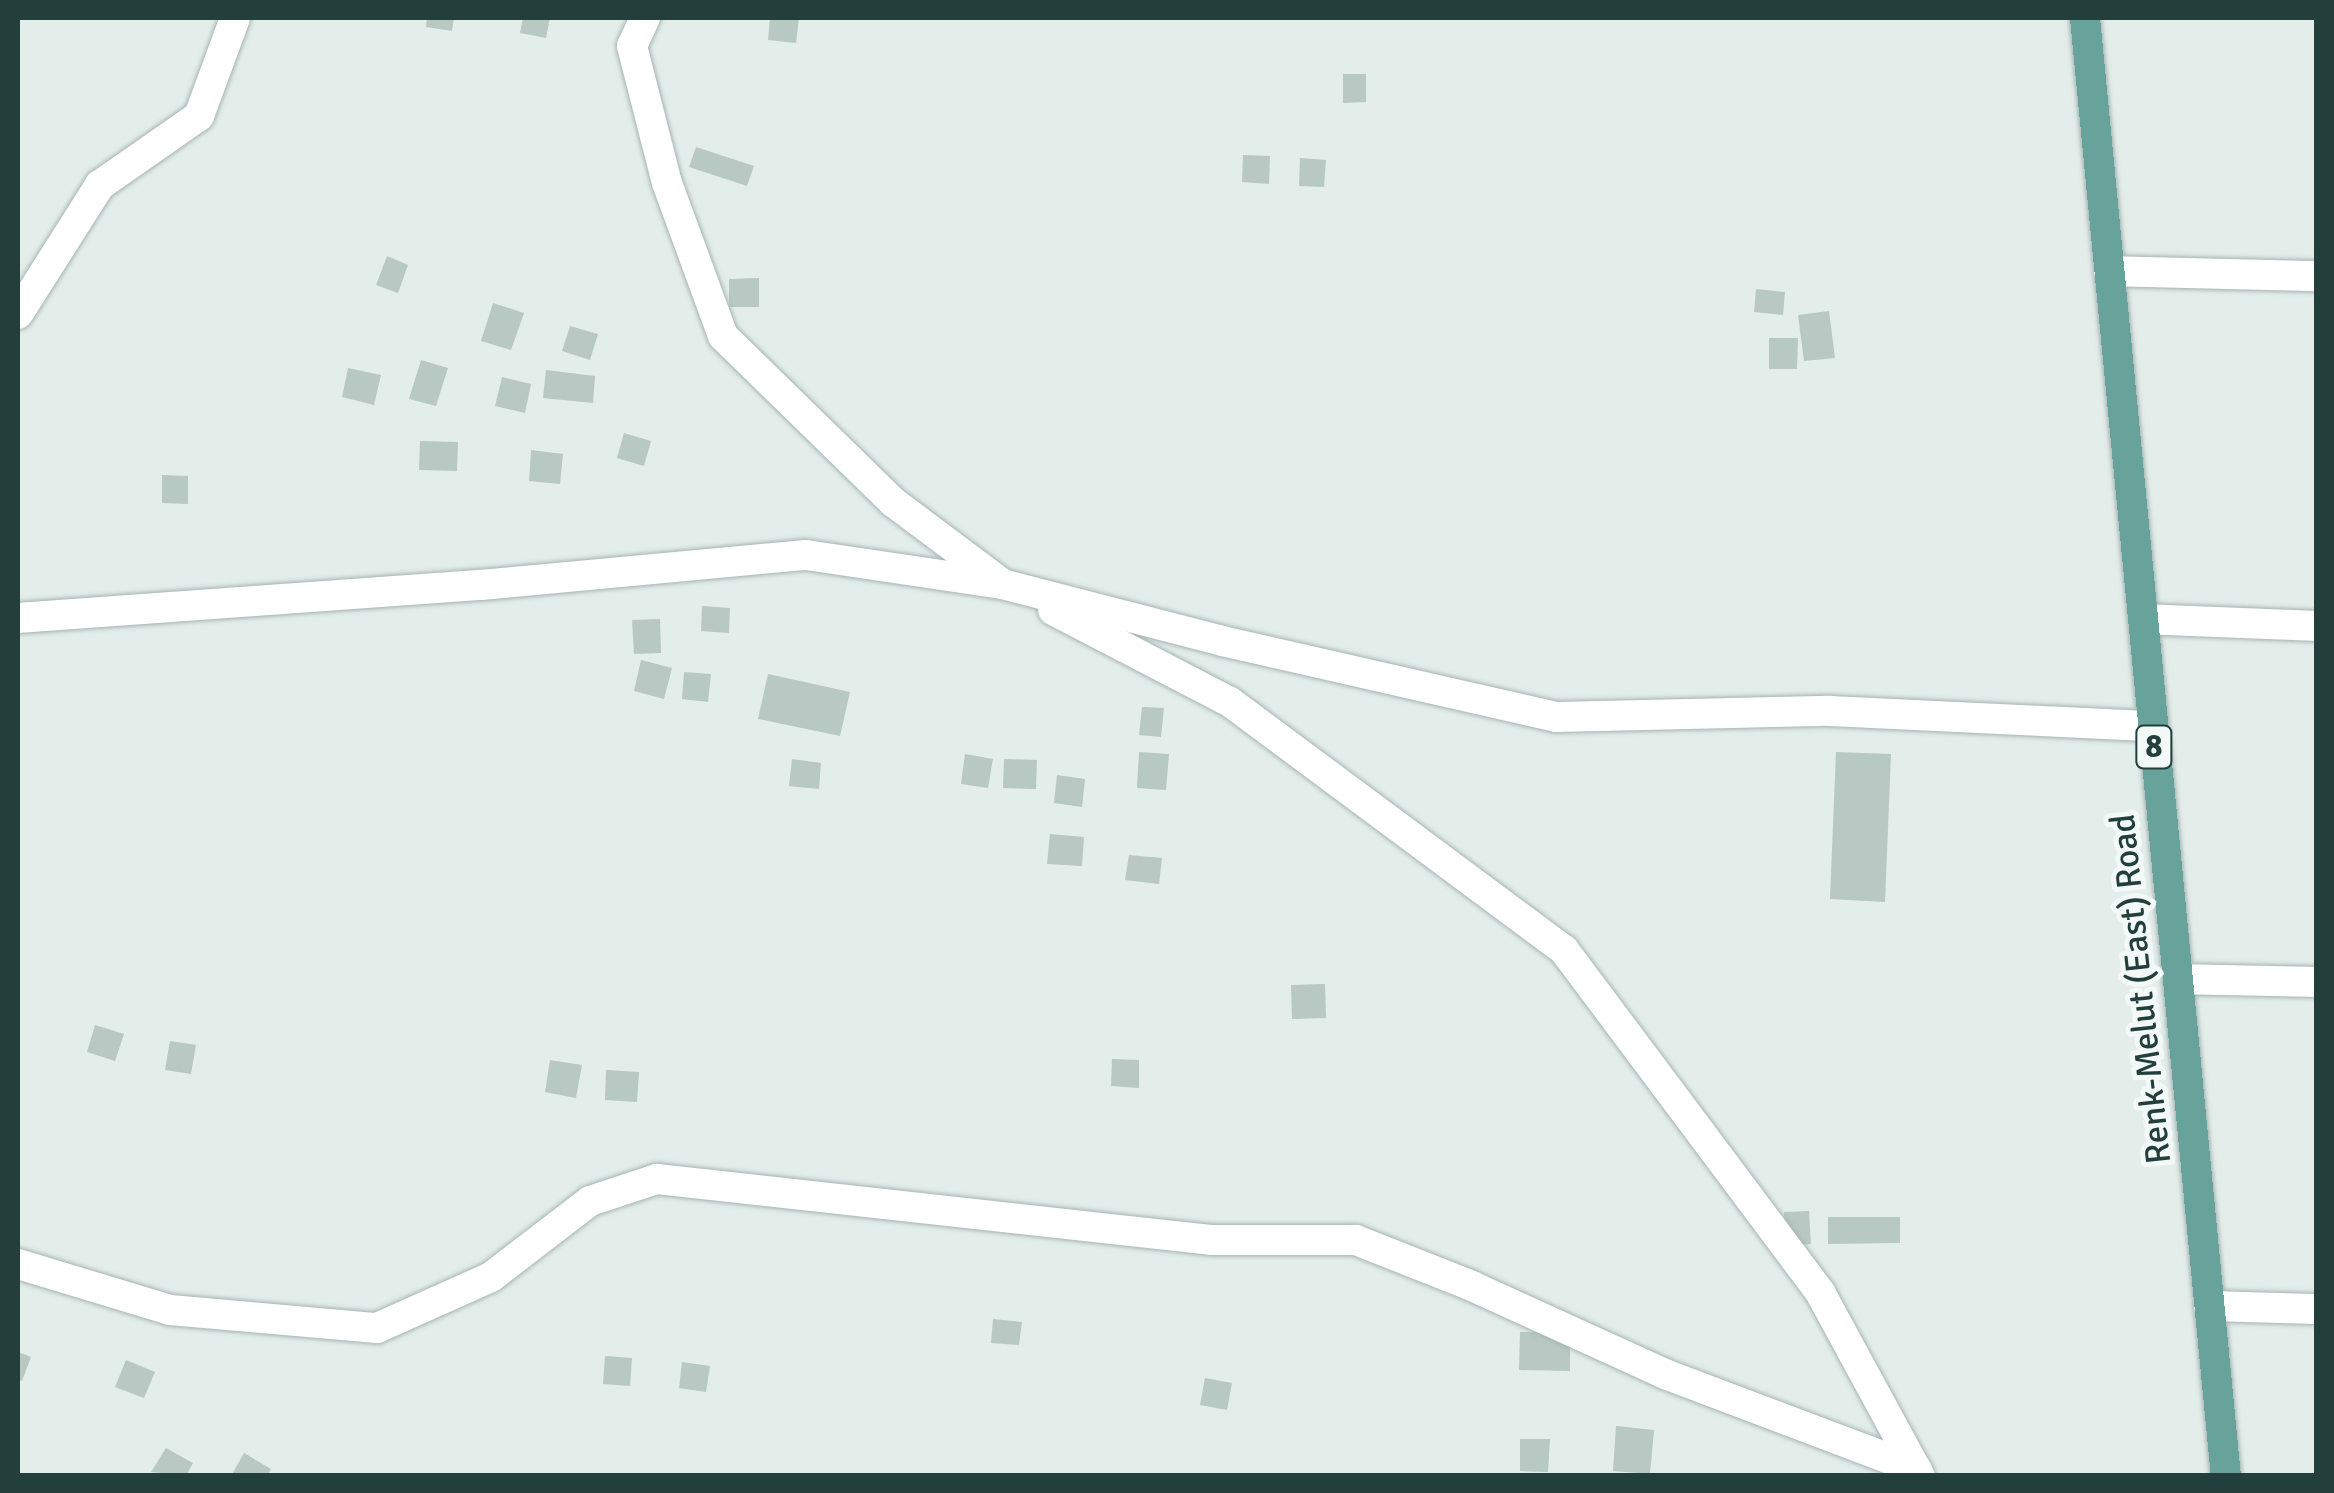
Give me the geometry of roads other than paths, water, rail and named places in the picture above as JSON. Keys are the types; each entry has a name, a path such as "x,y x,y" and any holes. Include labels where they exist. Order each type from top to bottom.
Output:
{"main road":[{"name":"Renk-Melut (East) Road","path":"2085,18 2226,1476"}],"street":[{"path":"18,314 100,185 199,116 235,18"},
{"path":"646,18 632,46 666,184 723,336 893,502 1002,584 1230,702 1564,950 1821,1294 1919,1472"},
{"path":"2110,271 2316,276"},
{"path":"18,618 481,585 806,555 1002,584 1222,641 1556,717 1830,711 2152,726"},
{"path":"2142,619 2316,626"},
{"path":"2178,980 2316,982"},
{"path":"18,1264 170,1310 377,1328 492,1277 590,1201 656,1178 1211,1240 1356,1240 1472,1286 1665,1374 1919,1472"},
{"path":"2209,1306 2316,1309"}]}
